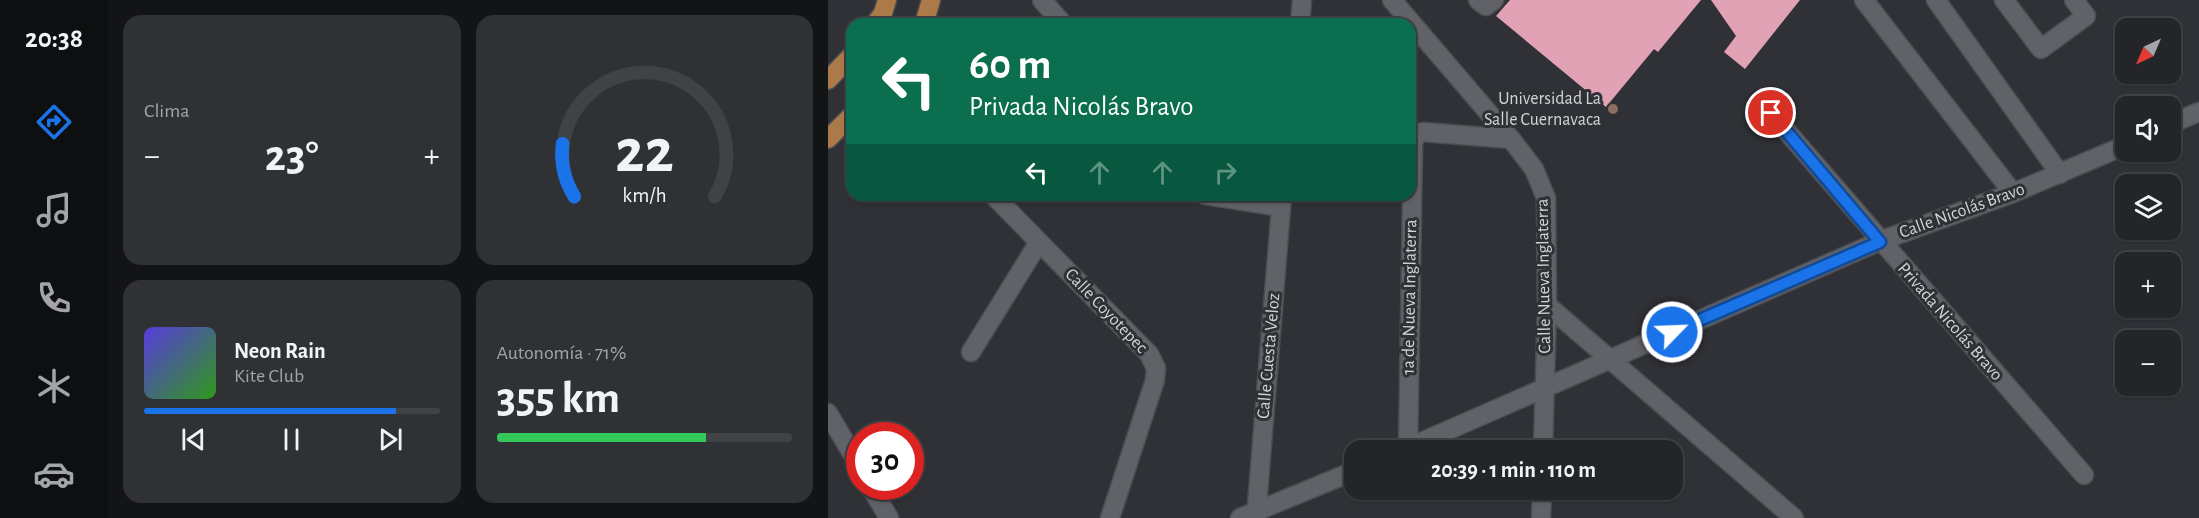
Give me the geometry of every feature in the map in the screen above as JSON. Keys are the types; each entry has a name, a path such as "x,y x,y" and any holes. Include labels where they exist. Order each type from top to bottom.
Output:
{"main road":[{"path":"879,18 886,0"},
{"path":"926,18 932,0"},
{"path":"828,80 846,61"},
{"path":"828,139 846,122"}],"street":[{"path":"1042,0 1057,18"},
{"path":"1300,18 1302,0"},
{"name":"Calle Nueva Inglaterra","path":"1392,0 1407,18"},
{"path":"1478,0 1486,6 1494,0"},
{"path":"1864,0 2013,193"},
{"path":"1936,0 2060,174"},
{"path":"2004,0 2041,49 2086,16 2074,0"},
{"name":"Calle Nueva Inglaterra","path":"1416,28 1534,169 1546,198 1547,304 1543,440"},
{"name":"Privada Nicolás Bravo","path":"1771,113 2084,476"},
{"path":"2181,122 2196,119"},
{"name":"1a de Nueva Inglaterra","path":"1416,134 1423,132 1511,139"},
{"name":"Calle Nicolás Bravo","path":"1426,440 1880,242 2013,193 2115,149"},
{"name":"Calle Coyotepec","path":"999,201 1149,354 1156,368 1155,380 1110,518"},
{"name":"Calle Cuesta Veloz","path":"1251,516 1281,201"},
{"name":"1a de Nueva Inglaterra","path":"1405,440 1412,201"},
{"path":"971,352 1039,242"},
{"path":"1547,304 1794,518"},
{"path":"828,413 846,443"},
{"path":"1251,516 1344,475"},
{"path":"878,500 889,518"},
{"path":"1541,518 1542,500"}],"building":[{"path":"1510,0 1701,0 1658,52 1654,49 1606,107 1496,16"},
{"path":"1711,0 1800,0 1745,69 1724,52 1736,36"}],"place":[{"name":"Universidad La Salle Cuernavaca","path":"1613,109"}],"route":[{"path":"1672,332 1880,242 1771,113"}]}
